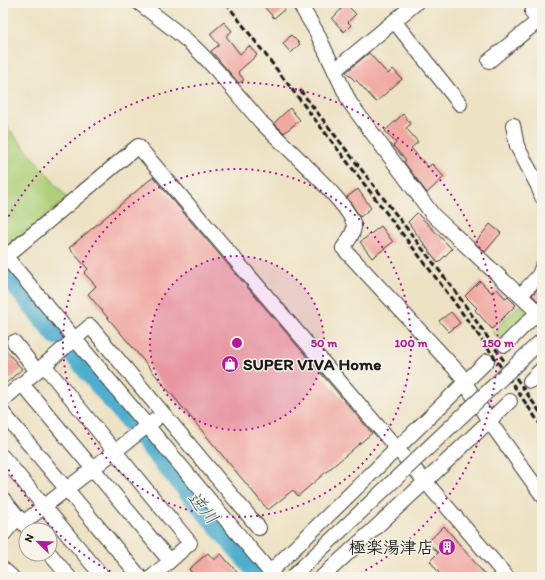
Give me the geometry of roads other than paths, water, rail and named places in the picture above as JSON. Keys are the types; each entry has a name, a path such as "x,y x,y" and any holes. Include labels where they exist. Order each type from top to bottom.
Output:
{"street":[{"path":"139,3 191,44 262,122 313,172 338,202 350,217 354,226 351,236 343,248 459,373 489,421 542,495"},
{"path":"299,3 316,30 350,103 433,215 520,296 541,312 505,345"},
{"path":"335,70 416,3"},
{"path":"489,61 538,21 532,13 542,3"},
{"path":"394,22 460,104"},
{"path":"513,125 517,146 538,186 542,197"},
{"path":"487,361 397,449 272,575 222,514 67,345 4,258 138,146 397,449 426,481 507,577"},
{"path":"520,296 539,275 542,267"},
{"path":"3,400 90,326 259,528"},
{"path":"292,577 542,340"},
{"path":"14,342 41,368 115,451 190,543 152,577"},
{"path":"530,381 542,369"},
{"path":"22,384 170,561"},
{"path":"322,577 510,401"},
{"path":"3,413 140,577"},
{"path":"26,522 163,413"},
{"path":"3,457 103,577"},
{"path":"3,499 22,522"},
{"path":"222,514 237,502"},
{"path":"3,535 18,527"},
{"path":"57,562 69,577"},
{"path":"3,569 12,577"}],"waterway":[{"name":"逆川","path":"3,269 57,335"},
{"name":"逆川","path":"73,353 132,423"},
{"name":"逆川","path":"145,440 261,576"}],"railway":[{"path":"226,3 449,295 490,351 542,427"},
{"path":"300,90 455,291 542,415"}],"place":[{"name":"SUPER VIVA Home","path":"230,364"},
{"name":"極楽湯津店","path":"447,547"}]}
